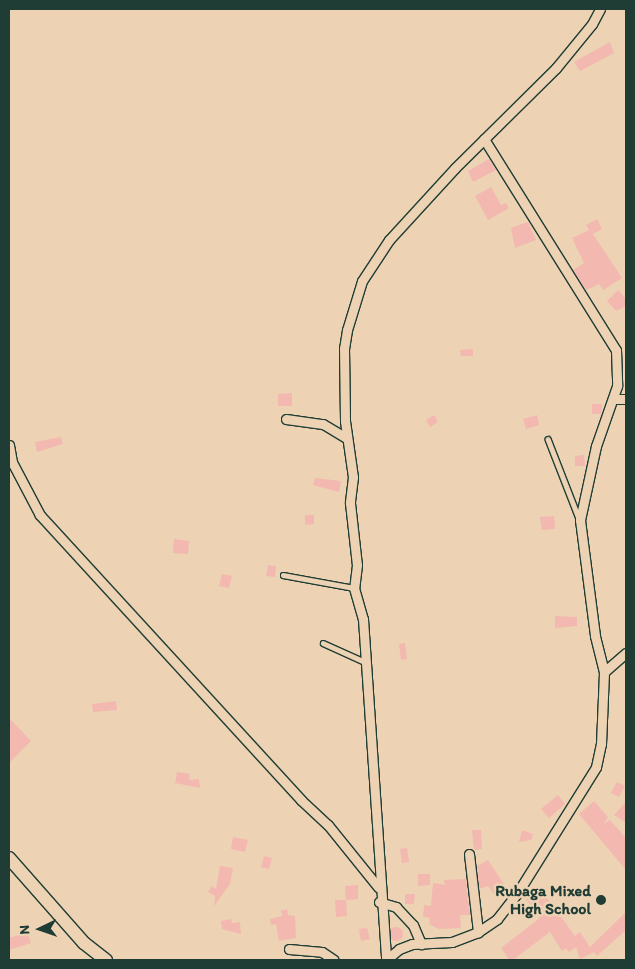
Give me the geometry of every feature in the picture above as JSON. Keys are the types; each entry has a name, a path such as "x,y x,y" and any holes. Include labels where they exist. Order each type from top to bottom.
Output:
{"main road":[{"path":"9,858 84,943 106,960"}],"street":[{"path":"484,139 616,350 619,366 614,399 596,446 580,520 596,636 604,672 601,744 596,768 518,892 497,919 478,932 452,942 421,944 399,949 386,960 378,887 363,619 354,588 357,565 350,502 353,478 346,438 344,340 362,281 389,240 484,139 556,68 592,24 600,9"},
{"path":"614,399 626,399"},
{"path":"286,419 323,424 346,438"},
{"path":"9,446 12,462 40,515 301,800 328,825 378,887"},
{"path":"604,672 626,653"},
{"path":"469,854 478,932"},
{"path":"380,902 396,908 412,925 421,944"},
{"path":"289,949 322,952 334,960"}],"lane":[{"path":"548,439 580,520"},
{"path":"282,575 354,588"},
{"path":"323,643 365,662"}],"building":[{"path":"610,42 614,53 580,71 574,62"},
{"path":"489,159 496,170 473,182 468,171"},
{"path":"491,187 501,205 506,203 509,208 488,220 475,196"},
{"path":"597,219 602,229 593,234 622,278 603,290 599,284 586,290 573,270 584,263 572,238 589,230 586,225"},
{"path":"528,222 536,240 515,248 511,228"},
{"path":"618,290 626,299 626,306 616,311 607,301"},
{"path":"473,349 473,356 461,356 460,350"},
{"path":"292,393 292,406 278,406 278,394"},
{"path":"592,404 602,404 601,414 592,414"},
{"path":"434,415 438,422 430,427 426,420"},
{"path":"537,415 539,425 526,429 523,419"},
{"path":"61,437 63,444 37,452 35,442"},
{"path":"584,455 585,466 575,466 575,456"},
{"path":"315,478 341,481 339,492 313,485"},
{"path":"305,515 314,515 314,524 305,525"},
{"path":"554,516 555,529 542,530 540,517"},
{"path":"174,539 189,541 188,554 173,553"},
{"path":"268,565 276,566 275,577 266,576"},
{"path":"222,574 232,576 229,588 219,586"},
{"path":"555,616 577,617 577,626 555,628"},
{"path":"405,643 407,659 401,660 399,644"},
{"path":"116,701 117,710 93,712 92,704"},
{"path":"9,718 31,741 9,763"},
{"path":"177,772 190,774 189,780 199,779 200,788 175,783"},
{"path":"617,782 625,786 619,797 611,793"},
{"path":"558,795 565,804 549,818 541,809"},
{"path":"594,801 608,817 604,824 610,820 626,838 626,870 579,814"},
{"path":"626,802 626,823 614,815"},
{"path":"472,830 481,830 482,849 474,850"},
{"path":"522,830 533,834 531,840 519,842"},
{"path":"233,837 248,840 245,852 231,849"},
{"path":"407,848 409,862 402,863 400,849"},
{"path":"264,856 272,858 269,869 261,867"},
{"path":"488,860 509,892 497,899 488,886 479,889 477,866"},
{"path":"220,866 233,868 230,884 214,906 215,896 208,892 212,886 216,889"},
{"path":"418,874 430,874 430,885 418,886"},
{"path":"466,879 470,915 460,915 461,928 439,929 429,924 430,918 423,917 424,905 431,906 433,883 445,885 444,880"},
{"path":"358,885 358,899 346,900 345,886"},
{"path":"540,888 575,936 580,932 590,947 626,912 626,930 597,956 594,952 580,959 576,947 569,952 566,948 562,951 550,932 514,959 509,959 501,948 540,918 526,899"},
{"path":"405,894 415,894 414,904 405,904"},
{"path":"335,900 346,900 347,916 336,917"},
{"path":"287,909 288,915 295,916 296,938 279,941 276,924 271,925 270,919 282,916 281,911"},
{"path":"231,919 232,923 240,922 241,934 222,929 221,921"},
{"path":"396,927 401,929 403,934 401,939 396,941 391,939 389,934 391,929"},
{"path":"367,928 370,939 361,941 359,929"},
{"path":"27,932 31,943 9,950 9,938"}],"place":[{"name":"Rubaga Mixed High School","path":"601,900"}]}
